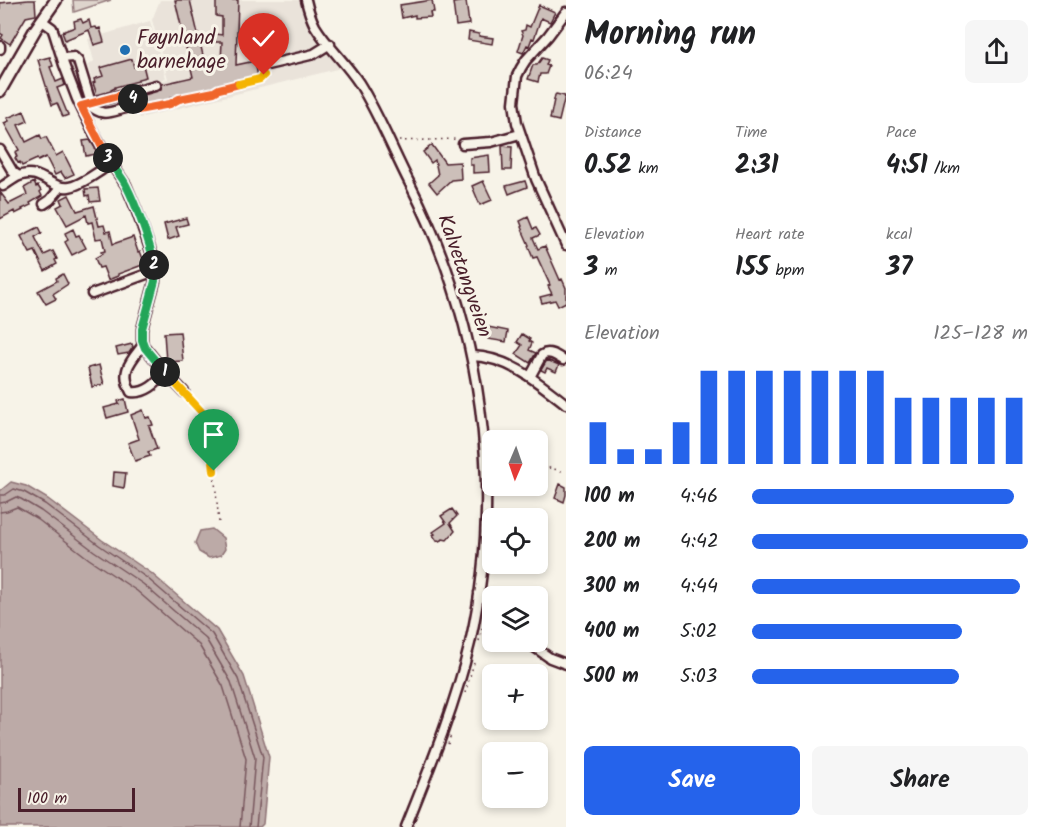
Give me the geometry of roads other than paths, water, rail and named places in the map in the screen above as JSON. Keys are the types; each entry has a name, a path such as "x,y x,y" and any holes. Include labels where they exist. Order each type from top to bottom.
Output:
{"main road":[{"path":"0,91 41,20 56,0"}],"street":[{"name":"Kalvetangveien","path":"306,0 314,23 358,82 441,253 472,356 479,398 486,489 485,535 479,593 470,644 454,699 406,827"},
{"path":"566,12 526,60 517,76 514,103 516,123 536,179 566,245"},
{"path":"41,20 52,28 62,58 86,104 111,163 126,185 153,257 155,281 142,329 143,345 184,392"},
{"path":"267,65 314,54 330,44"},
{"path":"62,58 74,57 78,61 86,104 103,114 126,108"},
{"path":"86,104 156,86"},
{"path":"464,144 491,142 520,134"},
{"path":"0,150 13,172 18,176"},
{"path":"3,186 18,176 26,174 39,175 61,187 69,188 111,163"},
{"path":"44,204 61,187"},
{"path":"92,294 154,271"},
{"path":"143,345 128,366 126,381 131,392 139,393 146,390 161,378 164,371"},
{"path":"530,377 545,353 551,353 563,360"},
{"path":"472,356 502,361 530,377 566,404"},
{"path":"479,593 482,596"},
{"path":"541,652 566,664"}],"water":[{"path":"11,482 26,486 48,499 151,573 217,630 244,676 269,757 263,824 260,827 0,827 0,491"},
{"path":"212,529 223,538 225,549 221,555 209,558 199,552 195,543 200,531"}],"place":[{"name":"Føynland barnehage","path":"125,50"}]}
